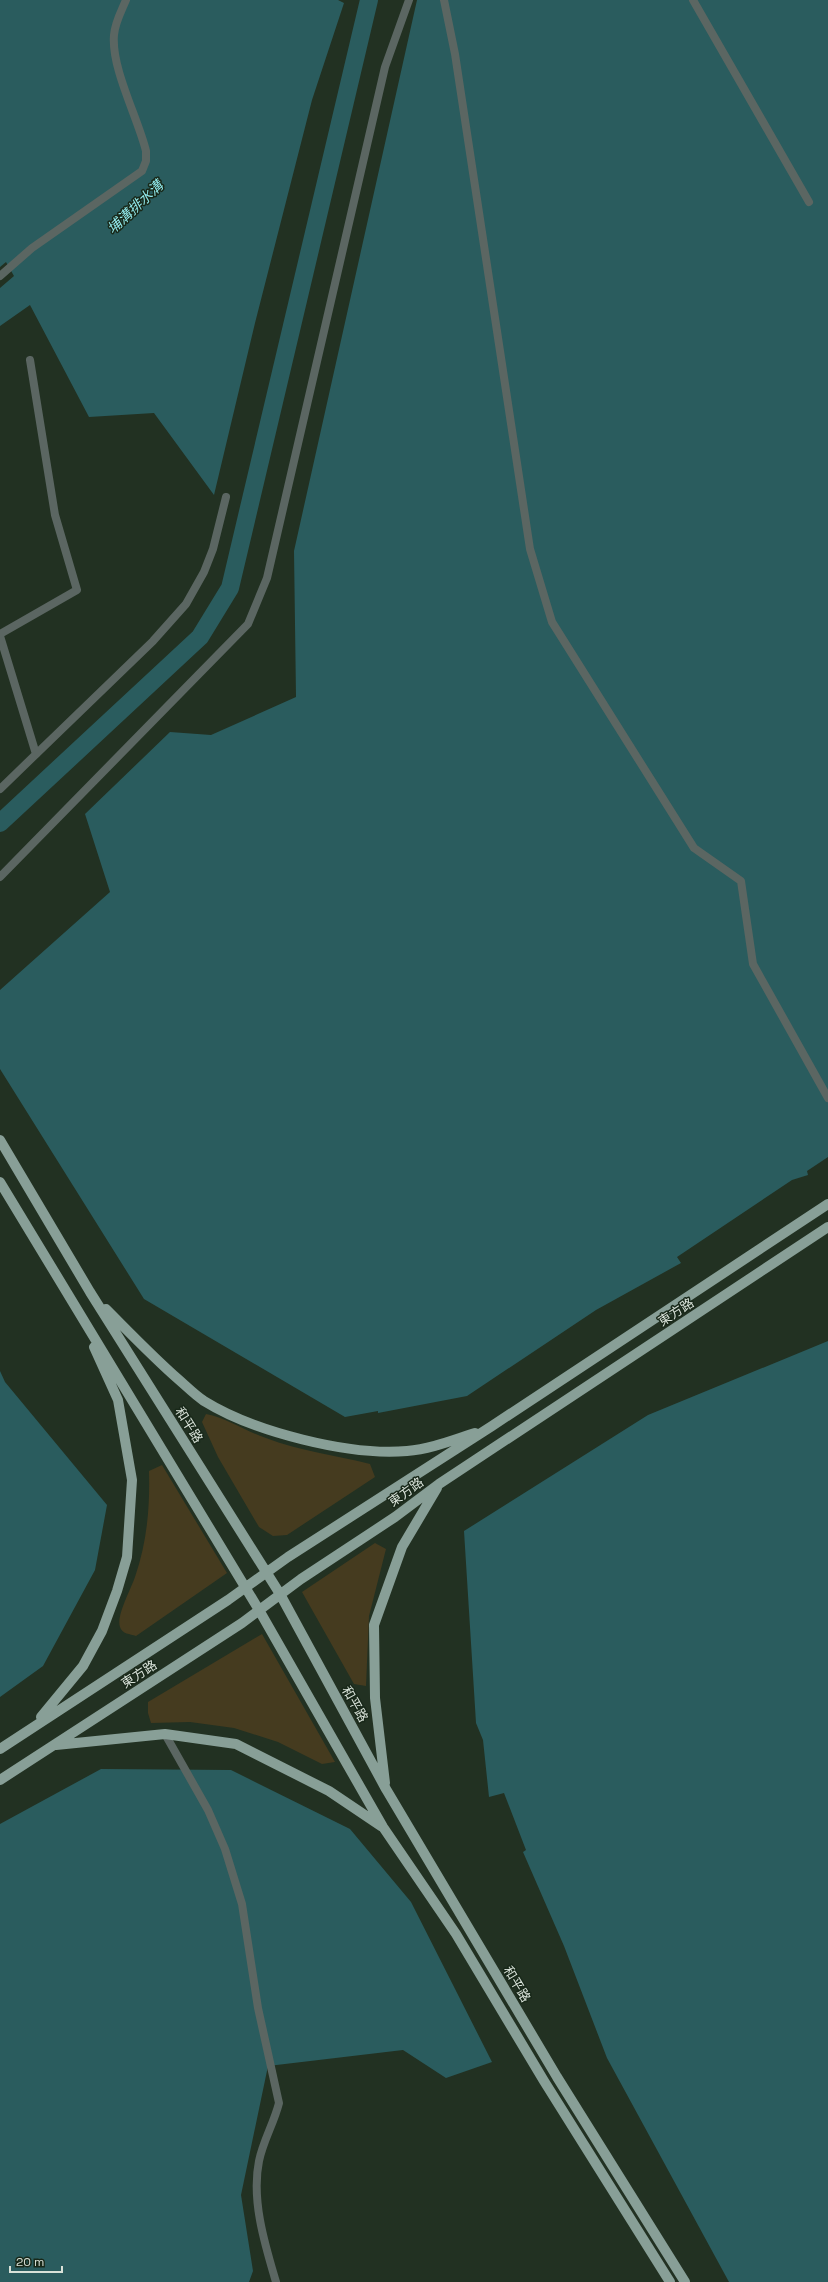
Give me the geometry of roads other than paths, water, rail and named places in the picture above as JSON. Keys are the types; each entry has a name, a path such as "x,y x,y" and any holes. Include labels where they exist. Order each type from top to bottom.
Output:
{"main road":[{"name":"和平路","path":"0,1140 90,1292 280,1594 386,1789 557,2077 685,2282"},
{"name":"和平路","path":"0,1182 259,1610 383,1827 456,1934 544,2081 670,2282"},
{"name":"東方路","path":"0,1748 828,1204"},
{"name":"東方路","path":"0,1780 242,1623 280,1594 439,1484 828,1227"},
{"path":"90,1292 145,1350 203,1400 260,1427 300,1439 377,1451 408,1451 443,1444 492,1426"},
{"path":"32,1728 83,1666 102,1631 117,1591 127,1557 132,1480 118,1400 73,1302"},
{"path":"386,1789 375,1698 374,1625 402,1547 439,1484"},
{"path":"54,1745 166,1734 236,1744 329,1791 383,1827"}],"lane":[{"path":"0,276 32,248 142,171 146,161 146,151 118,68 114,36 117,20 126,0"},
{"path":"0,877 248,624 267,578 386,67 409,0"},
{"path":"444,0 455,54 530,550 552,622 694,848 741,881 753,964 828,1098"},
{"path":"693,0 809,202"},
{"path":"30,360 55,515 77,590 0,635 36,754"},
{"path":"0,789 153,641 186,604 204,572 213,549 226,497"},
{"path":"166,1734 208,1810 225,1849 242,1904 260,2014 278,2103 276,2117 259,2160 257,2179 266,2248 276,2282"}],"water":[{"name":"埔溝排水溝","path":"0,0 338,0 344,3 312,100 255,323 214,495 154,413 89,417 30,305 0,326 0,288 14,276 6,262 0,267"},
{"path":"417,0 828,0 828,1157 807,1171 808,1175 792,1180 677,1257 681,1263 596,1310 467,1396 378,1413 378,1411 345,1417 144,1299 0,1069 0,990 110,892 85,814 170,732 211,735 296,697 294,551"},
{"path":"828,1341 828,2282 729,2282 607,2058 564,1946 523,1852 526,1850 504,1793 489,1797 483,1740 476,1723 464,1531 648,1415"},
{"path":"0,1371 5,1382 107,1505 95,1570 43,1666 0,1697"},
{"path":"101,1769 231,1770 350,1829 411,1902 492,2062 446,2078 403,2050 268,2066 241,2195 253,2271 249,2282 0,2282 0,1824"}],"waterway":[{"path":"0,823 200,637 230,588 369,0"}]}
